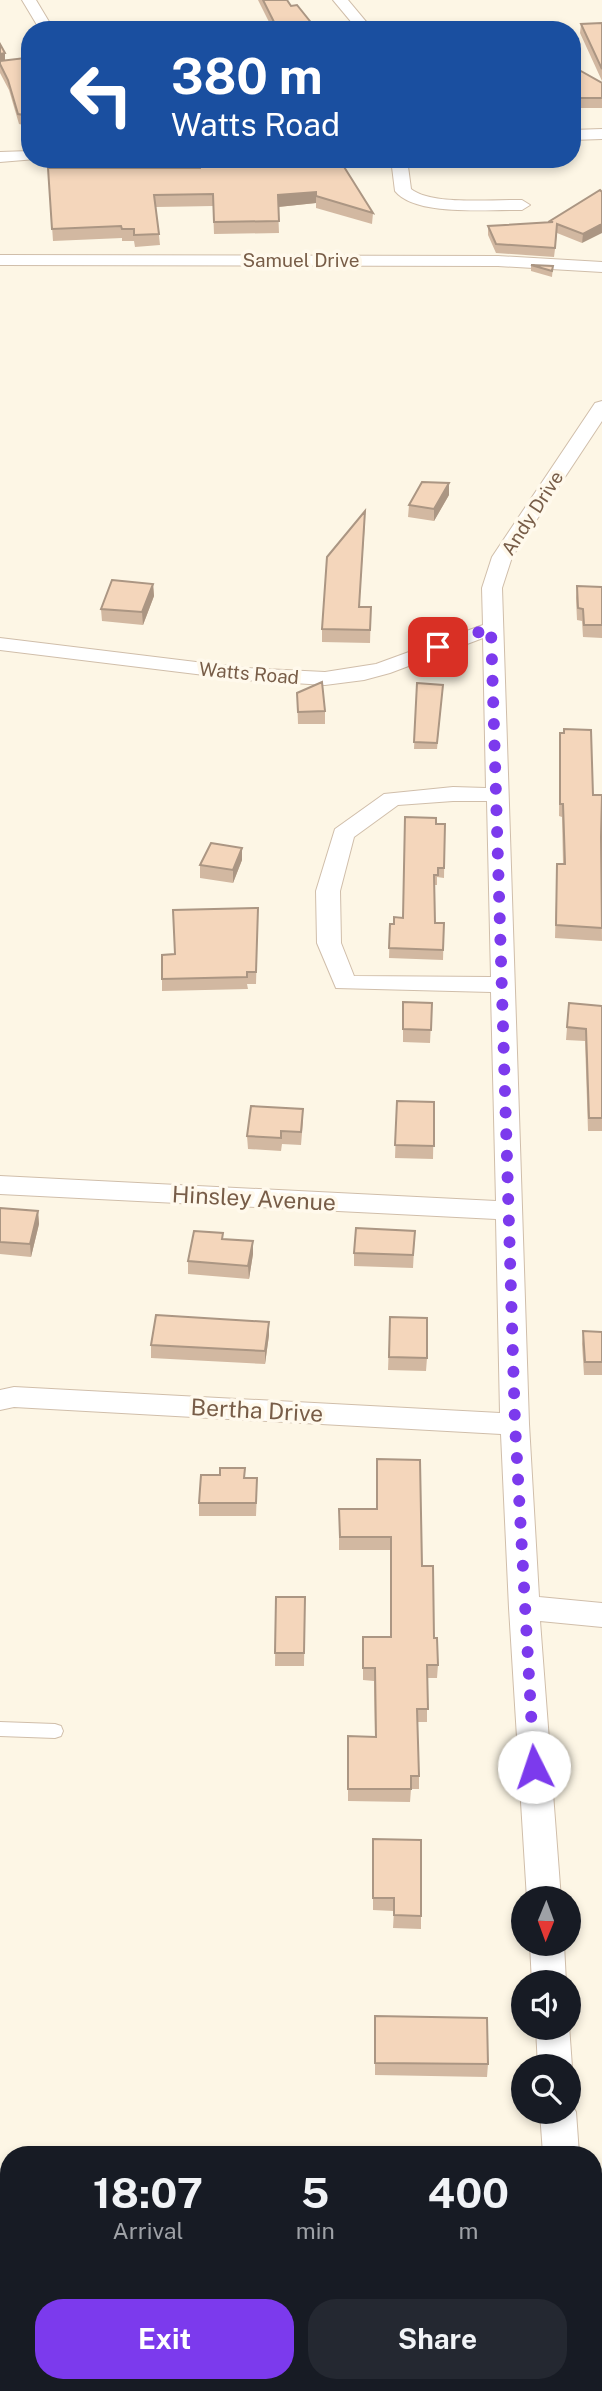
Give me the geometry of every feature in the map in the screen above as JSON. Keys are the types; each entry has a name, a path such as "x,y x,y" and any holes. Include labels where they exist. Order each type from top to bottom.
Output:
{"street":[{"path":"29,0 42,21"},
{"path":"340,0 358,21"},
{"path":"581,135 602,134"},
{"path":"0,157 21,156"},
{"path":"400,168 403,191 419,201 431,204 522,205"},
{"name":"Samuel Drive","path":"0,260 498,261 602,267"},
{"name":"Andy Drive","path":"543,1886 524,1608 515,1424 491,629 492,589 502,557 602,407"},
{"name":"Watts Road","path":"0,644 294,679 346,677 372,672 418,657 457,638 491,629"},
{"path":"496,795 453,794 392,799 343,834 328,891 329,943 345,982 501,985"},
{"name":"Hinsley Avenue","path":"0,1185 508,1211"},
{"name":"Bertha Drive","path":"0,1400 14,1397 515,1424"},
{"path":"524,1608 602,1615"},
{"path":"559,2124 560,2146"}],"lane":[{"path":"0,1729 55,1731"}],"building":[{"path":"263,0 287,0 291,6 297,5 310,21 274,21"},
{"path":"602,23 602,69 581,24"},
{"path":"21,58 21,114 18,114 0,61"},
{"path":"581,71 602,83 602,98 581,98"},
{"path":"48,168 345,168 373,213 316,196 316,192 278,195 279,221 214,222 213,194 154,195 159,234 134,235 134,229 122,229 121,226 52,229"},
{"path":"600,190 602,224 583,234 557,224 555,248 496,244 488,226 553,222 550,221"},
{"path":"531,265 553,266 552,271"},
{"path":"422,482 449,483 434,509 409,505"},
{"path":"365,511 359,607 371,607 370,630 322,629 327,557"},
{"path":"112,580 153,584 142,612 101,609"},
{"path":"577,586 602,587 602,625 584,625 583,609 578,608"},
{"path":"322,682 325,711 298,712 297,693"},
{"path":"417,683 443,685 437,743 414,742"},
{"path":"564,729 591,730 593,795 602,795 602,928 556,925 557,864 565,864 563,804 560,804 560,733 564,733"},
{"path":"405,817 436,818 436,824 445,824 444,868 438,868 438,875 434,875 435,923 444,923 443,950 389,948 390,924 394,924 394,917 403,918"},
{"path":"211,843 242,848 233,870 200,865"},
{"path":"258,908 256,972 247,972 247,977 162,979 162,955 175,954 173,910"},
{"path":"403,1002 432,1003 431,1030 403,1029"},
{"path":"569,1003 602,1006 602,1118 589,1118 586,1029 567,1027"},
{"path":"397,1101 434,1102 434,1146 395,1145"},
{"path":"251,1106 303,1109 301,1132 281,1131 281,1138 247,1136"},
{"path":"0,1208 38,1211 30,1244 0,1242"},
{"path":"356,1228 415,1231 413,1255 354,1253"},
{"path":"194,1231 223,1233 222,1239 253,1241 248,1266 188,1261"},
{"path":"156,1315 269,1322 265,1351 151,1345"},
{"path":"390,1317 427,1318 427,1358 389,1357"},
{"path":"583,1331 602,1332 602,1362 585,1362"},
{"path":"377,1459 420,1460 422,1566 433,1566 434,1638 437,1638 438,1665 427,1665 428,1709 417,1709 419,1776 411,1776 411,1789 348,1789 348,1736 376,1737 375,1668 363,1668 363,1637 391,1637 391,1537 340,1537 339,1509 377,1509"},
{"path":"220,1468 245,1468 244,1478 257,1478 256,1503 199,1503 201,1475 220,1475"},
{"path":"276,1597 305,1597 304,1653 275,1653"},
{"path":"373,1839 421,1840 421,1916 394,1915 394,1898 373,1898"},
{"path":"375,2016 487,2018 488,2064 375,2063"}],"route":[{"path":"438,647 457,638 491,629 515,1424 534,1767"}]}
